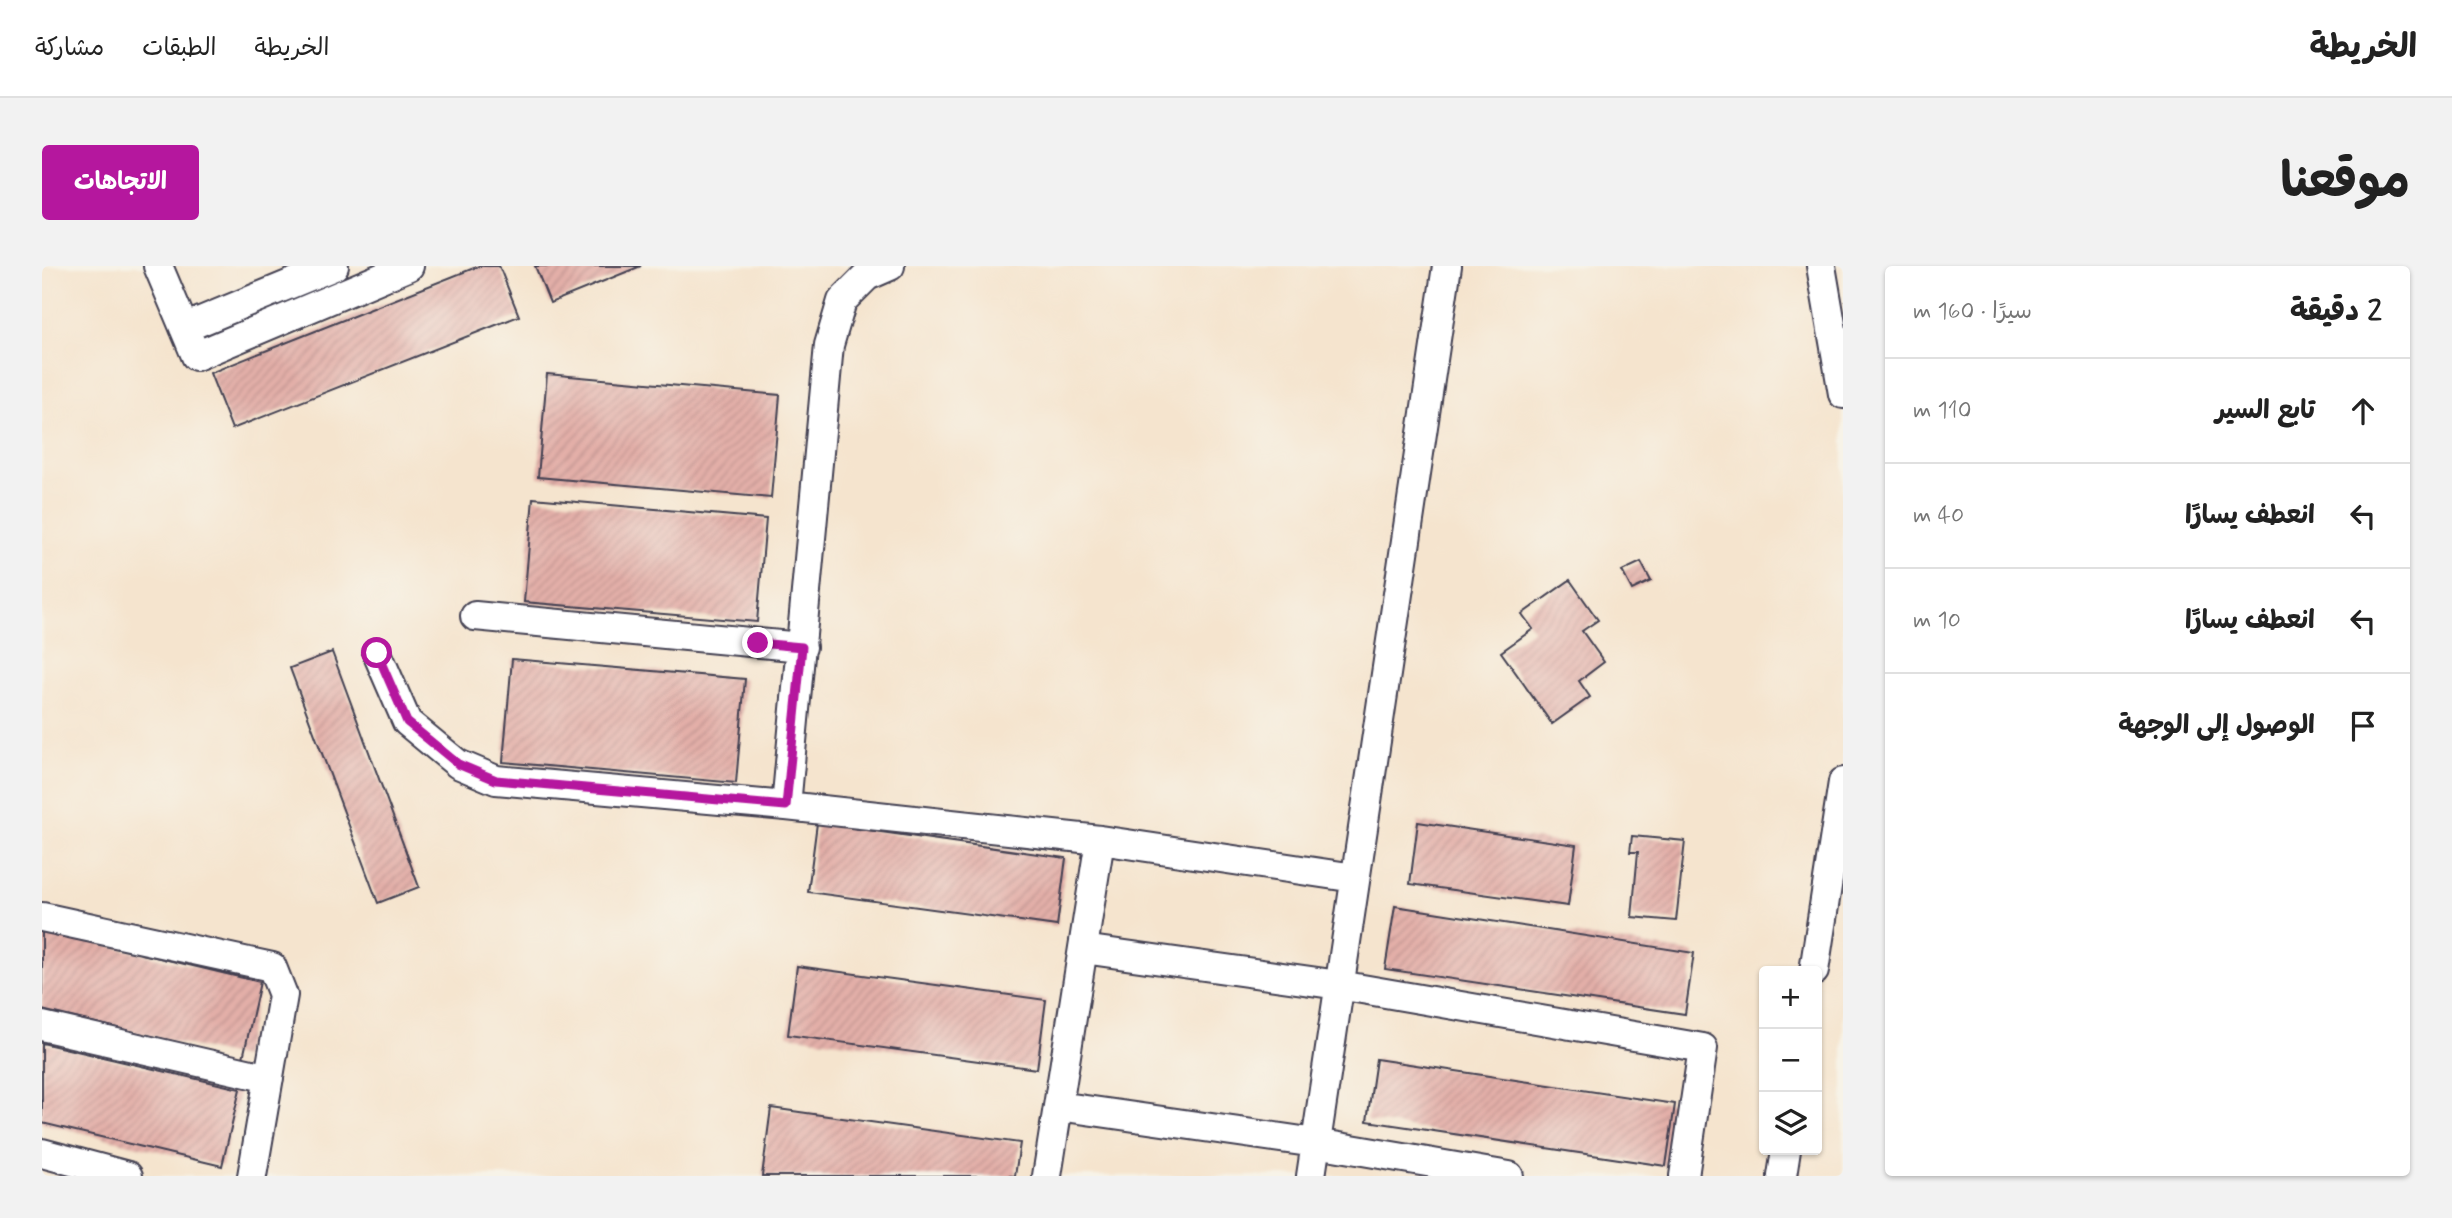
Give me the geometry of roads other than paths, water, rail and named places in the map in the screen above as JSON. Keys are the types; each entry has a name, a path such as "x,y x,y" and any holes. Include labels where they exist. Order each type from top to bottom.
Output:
{"lane":[{"path":"158,266 196,356 409,266"},
{"path":"184,328 334,266"},
{"path":"786,806 829,345 842,301 867,276 890,266"},
{"path":"1311,1176 1447,266"},
{"path":"1821,266 1843,394"},
{"path":"475,616 802,647"},
{"path":"377,653 407,722 458,764 496,780 786,806 1100,840 1355,878"},
{"path":"1815,966 1843,782"},
{"path":"1047,1176 1100,840"},
{"path":"42,917 272,967 283,995 252,1176"},
{"path":"1083,948 1339,985 1703,1048 1684,1176"},
{"path":"42,1026 269,1078"},
{"path":"1058,1106 1316,1143 1509,1176"},
{"path":"42,1153 128,1176"},
{"path":"1782,1176 1785,1155"}]}
